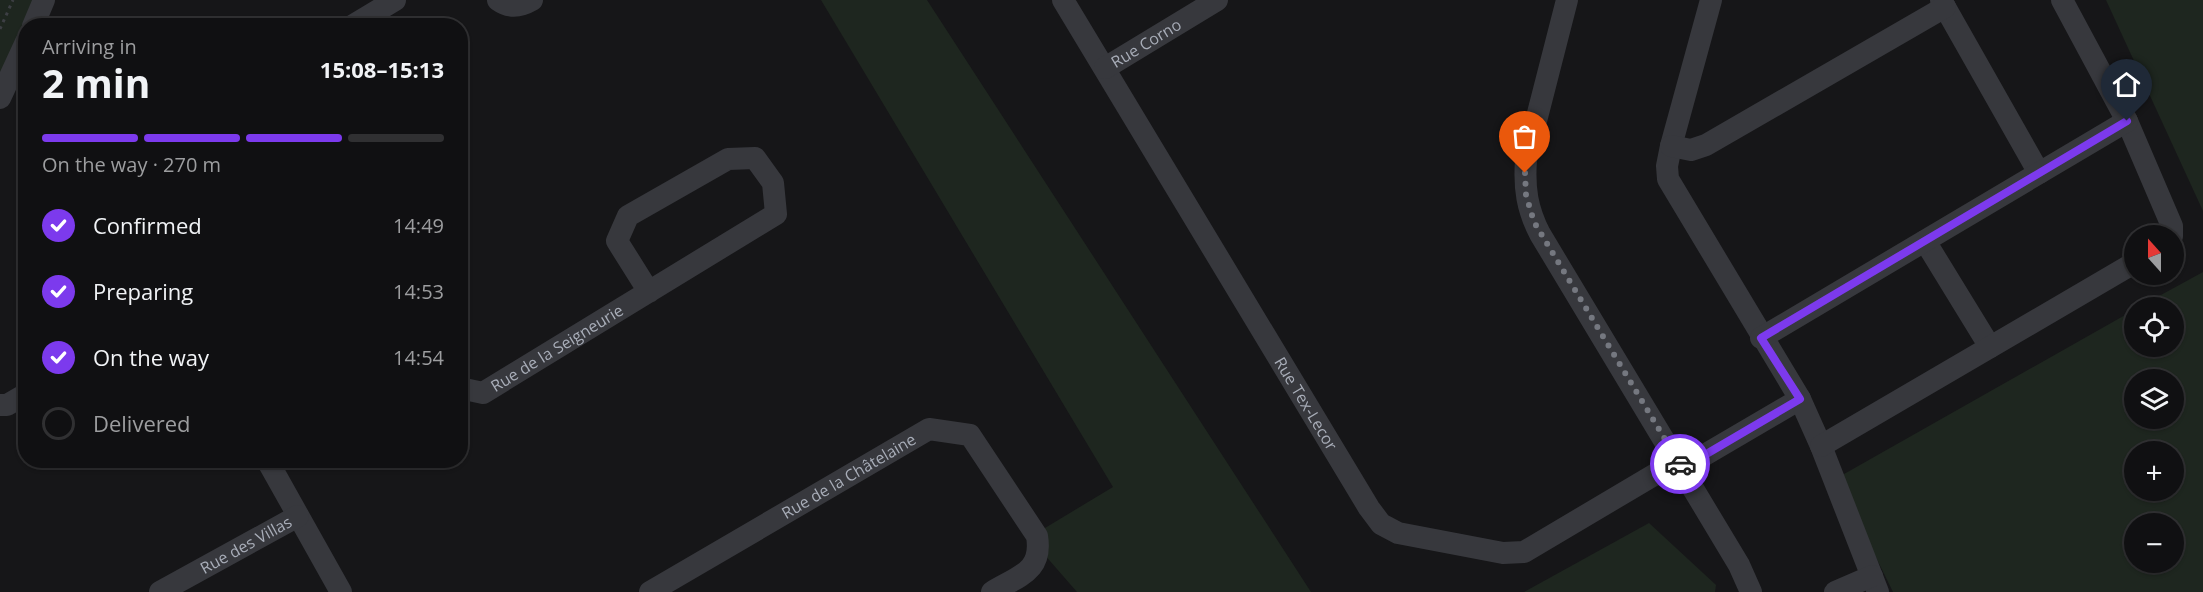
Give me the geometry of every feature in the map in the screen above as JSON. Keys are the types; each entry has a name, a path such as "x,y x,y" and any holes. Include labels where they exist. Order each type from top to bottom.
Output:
{"street":[{"path":"36,18 44,0"},
{"path":"365,18 395,0"},
{"path":"498,0 507,6 524,5 532,0"},
{"name":"Rue Tex-Lecor","path":"1063,0 1369,508 1388,529 1503,554 1524,552 1659,472 1681,465 1800,399"},
{"name":"Rue Corno","path":"1105,68 1217,0"},
{"path":"1567,0 1526,160 1524,184 1529,208 1540,234 1681,465 1739,565 1751,592"},
{"path":"1711,0 1671,146 1667,166 1670,185 1800,399 1821,446 1875,584 1835,592"},
{"path":"2062,0 2127,121 2172,225"},
{"path":"1671,146 1691,150 1706,145 1943,4 2039,173"},
{"path":"0,98 18,59"},
{"path":"1761,338 2127,121"},
{"name":"Rue de la Seigneurie","path":"468,390 483,393 649,292 776,214 773,183 755,158 728,159 628,216 616,241 649,292"},
{"path":"1925,241 1990,348"},
{"path":"1821,446 2124,269"},
{"path":"0,405 7,405 18,399"},
{"name":"Rue de la Châtelaine","path":"650,592 929,429 970,435 1037,536 1039,550 1036,562 1031,569 992,592"},
{"path":"271,468 341,592"},
{"name":"Rue des Villas","path":"160,592 298,516"}],"path":[{"path":"0,29 13,0"}],"shaded area":[{"path":"0,0 44,0 36,18 18,18 18,58 0,98"},
{"path":"821,0 927,0 1311,592 1077,592 1043,553 1040,531 1113,487"},
{"path":"2106,0 2203,0 2203,211"},
{"path":"2203,272 2203,592 1893,592 1837,478 2124,316 2124,357 2184,357 2184,297 2157,297 2179,285 2184,285 2184,282"},
{"path":"1649,523 1716,585 1715,592 1524,592"}],"way so far":[{"path":"1525,173 1524,184 1529,208 1540,234 1680,464"}],"route":[{"path":"1680,464 1703,456 1800,399 1761,338 2127,121"}]}
